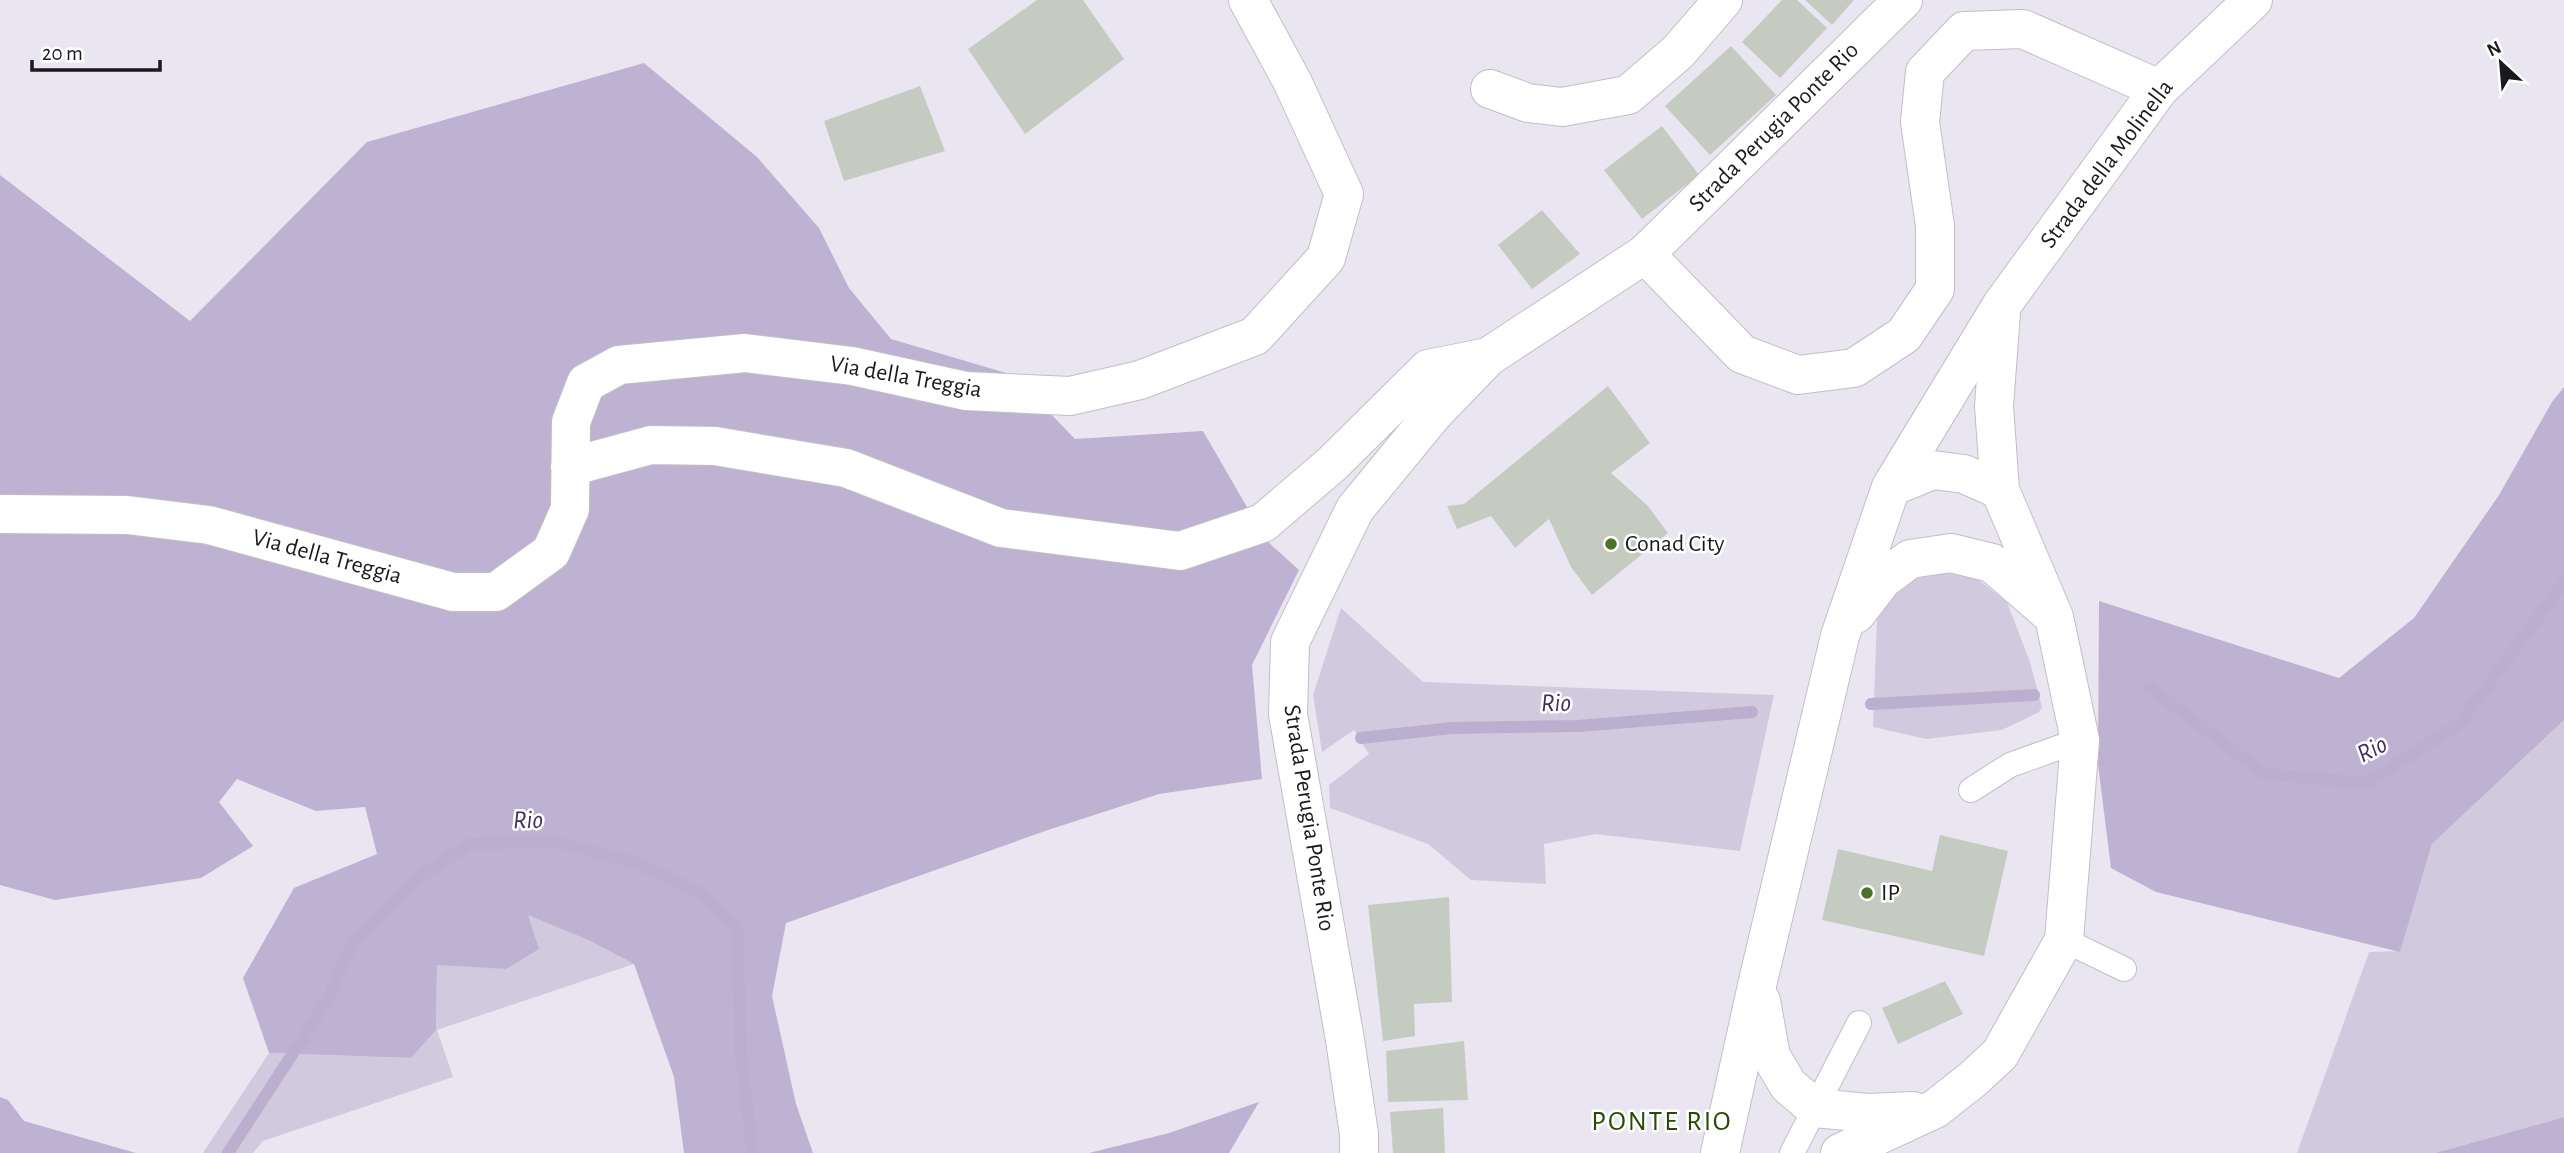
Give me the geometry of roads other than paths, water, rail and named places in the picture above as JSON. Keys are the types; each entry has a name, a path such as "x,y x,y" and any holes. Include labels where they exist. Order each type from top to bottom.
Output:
{"street":[{"name":"Via della Treggia","path":"0,514 127,516 209,525 453,592 496,592 551,552 570,509 571,422 586,383 619,365 745,353 852,366 966,391 1070,396 1140,380 1255,336 1326,258 1344,194 1292,81 1248,0"},
{"path":"1490,89 1528,103 1562,107 1628,95 1678,52 1723,0"},
{"name":"Strada Perugia Ponte Rio","path":"1359,1153 1359,1134 1345,1040 1288,714 1290,642 1354,509 1434,412 1488,357 1646,254 1903,0"},
{"name":"Strada della Molinella","path":"2001,306 2159,89 2253,0"},
{"path":"1646,254 1742,354 1798,375 1854,368 1904,335 1935,289 1936,226 1920,122 1925,72 1964,31 2023,29 2159,89"},
{"path":"1720,1153 1840,636 1891,487 2001,306"},
{"path":"1840,1153 1935,1109 2000,1054 2064,940 2080,740 2054,617 2000,490 1994,406 2001,306"},
{"path":"570,467 651,445 715,446 846,468 1001,528 1180,551 1263,523 1332,464 1428,369 1488,357"},
{"path":"1891,487 1933,470 1964,474 2000,490"},
{"path":"1840,636 1882,579 1910,559 1951,553 1992,564 2054,617"},
{"path":"1758,981 1771,1056 1788,1085 1815,1108 1867,1114 1935,1109"}],"lane":[{"path":"1971,790 2010,765 2080,740"},
{"path":"2064,940 2124,969"},
{"path":"1791,1153 1859,1023"}],"waterway":[{"name":"Rio","path":"2149,687 2265,774 2368,783 2460,723 2564,582"},
{"name":"Rio","path":"1871,704 2034,695"},
{"name":"Rio","path":"1361,738 1452,728 1578,726 1752,712"},
{"name":"Rio","path":"228,1153 327,1001 353,941 414,881 469,844 556,842 637,863 699,892 737,927 741,1057 752,1148 755,1153"}],"place":[{"name":"Conad City","path":"1611,544"},
{"name":"IP","path":"1867,893"}],"district":[{"name":"PONTE RIO","path":"1662,1122"}]}
